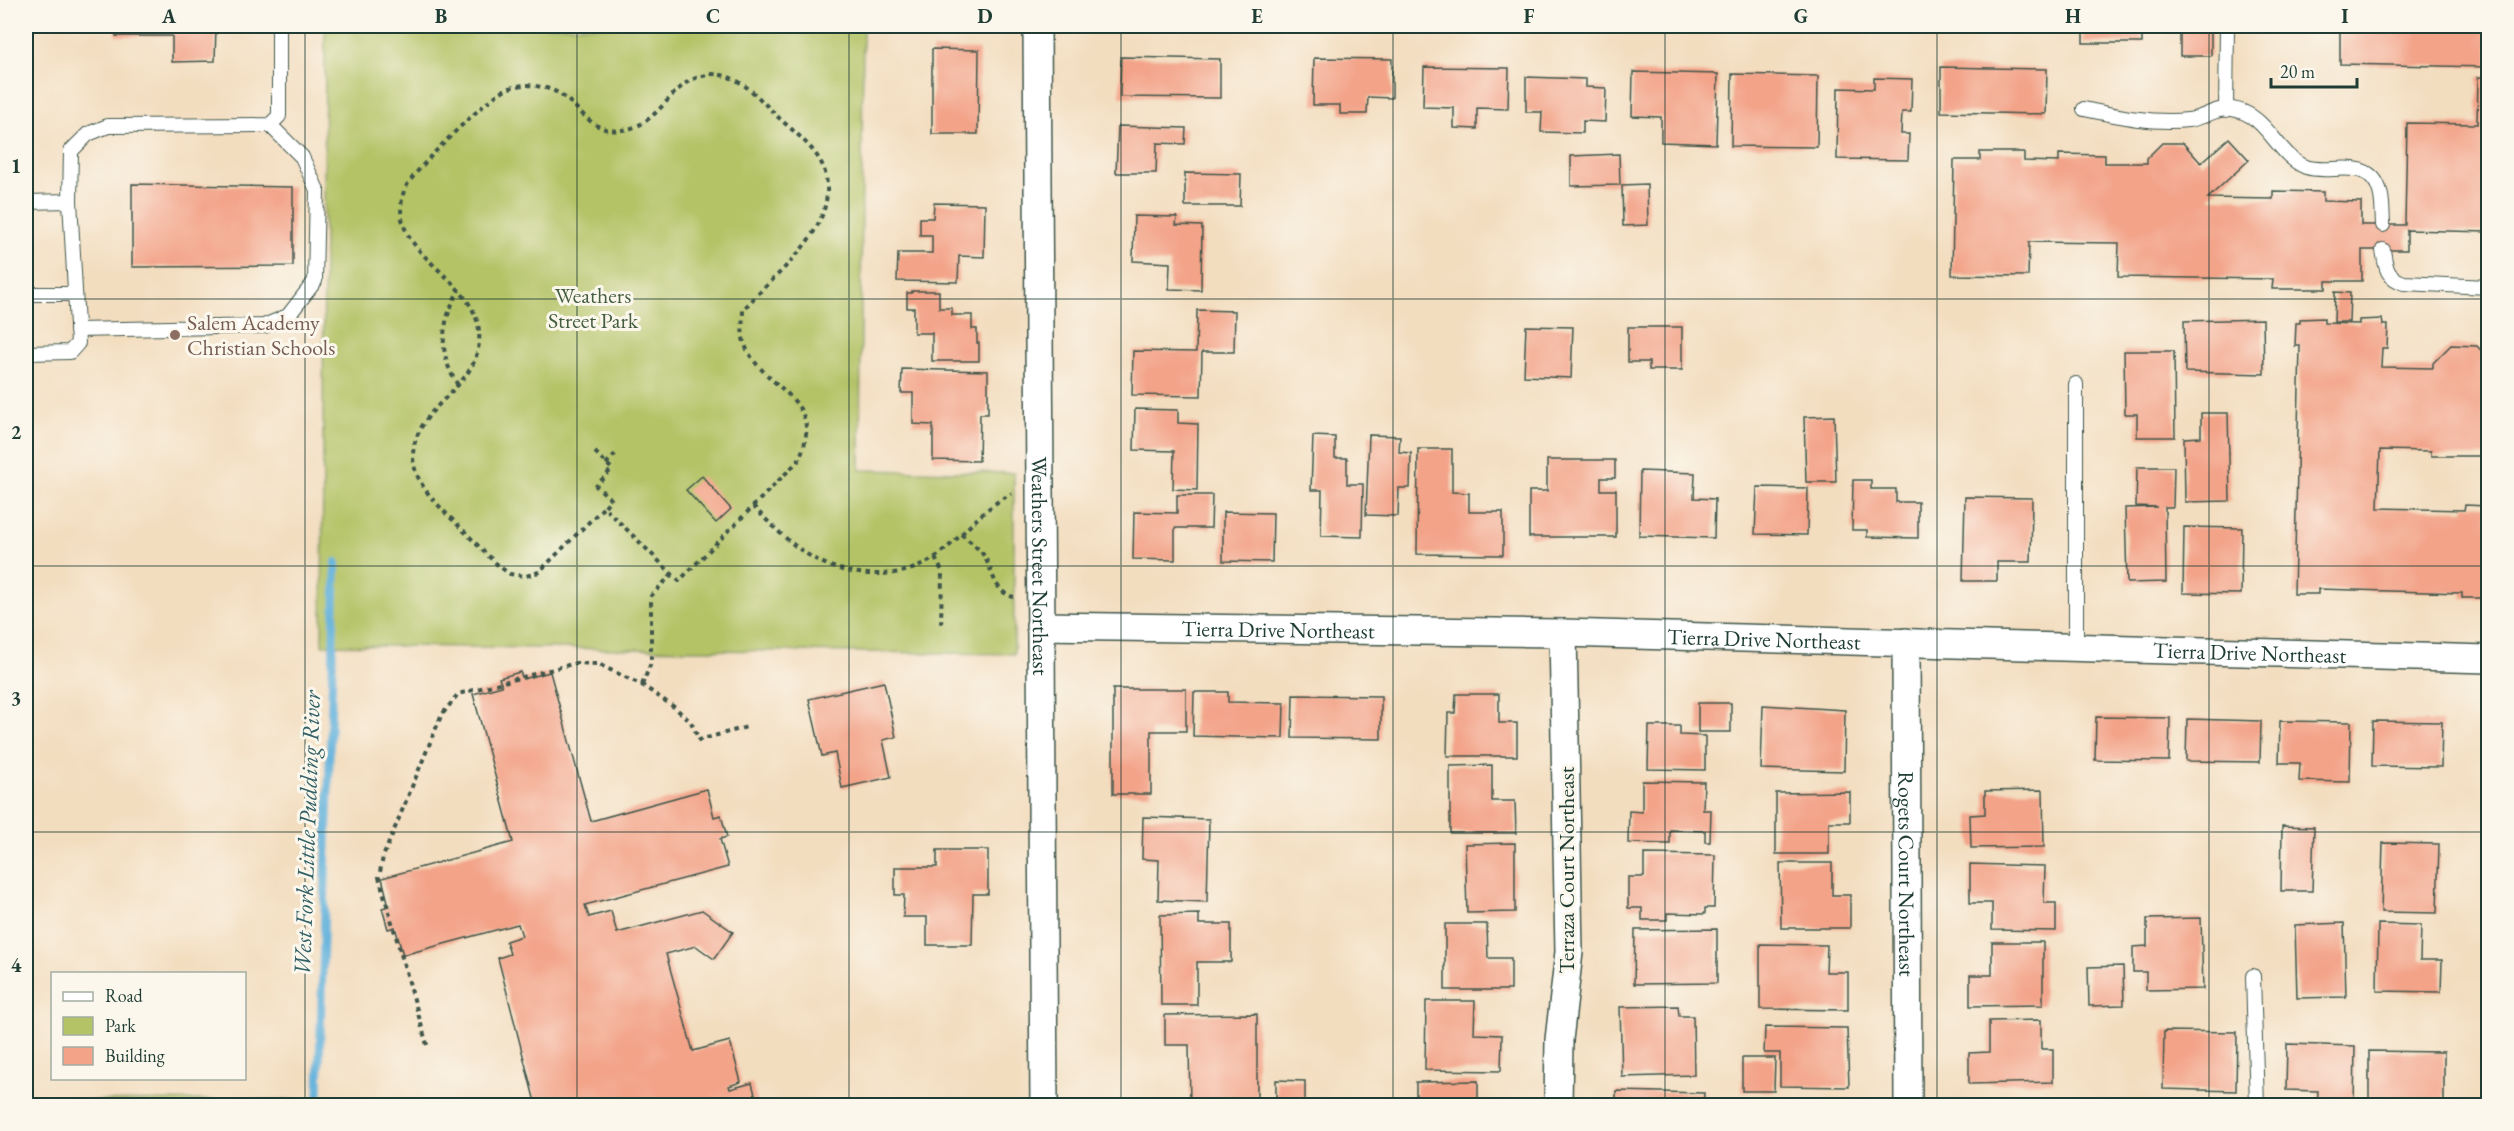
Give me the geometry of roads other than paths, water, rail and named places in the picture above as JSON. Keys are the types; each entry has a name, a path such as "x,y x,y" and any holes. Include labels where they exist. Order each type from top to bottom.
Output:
{"street":[{"name":"Weathers Street Northeast","path":"1037,26 1044,1106"},
{"name":"Tierra Drive Northeast","path":"1040,626 1563,633 2488,659"},
{"name":"Terraza Court Northeast","path":"1558,1106 1559,1040 1569,952 1563,633"},
{"name":"Rogets Court Northeast","path":"1906,642 1908,1106"}],"lane":[{"path":"26,353 70,352 78,343 70,201 71,151 88,134 108,126 270,125 279,116 279,26"},
{"path":"2226,110 2227,26"},
{"path":"2084,109 2128,117 2190,120 2226,110 2246,114 2258,121 2289,157 2307,167 2360,169 2373,177 2380,191 2383,225"},
{"path":"77,330 264,326 288,316 315,281 317,190 302,157 270,125"},
{"path":"26,202 70,201"},
{"path":"2383,250 2387,273 2404,284 2488,290"},
{"path":"26,294 75,294"},
{"path":"2076,384 2076,648"},
{"path":"2253,976 2257,1106"}],"waterway":[{"name":"West Fork Little Pudding River","path":"318,1106 336,562"}],"place":[{"name":"Salem Academy Christian Schools","path":"175,335"}],"park label":[{"name":"Weathers Street Park","path":"593,308"}]}
